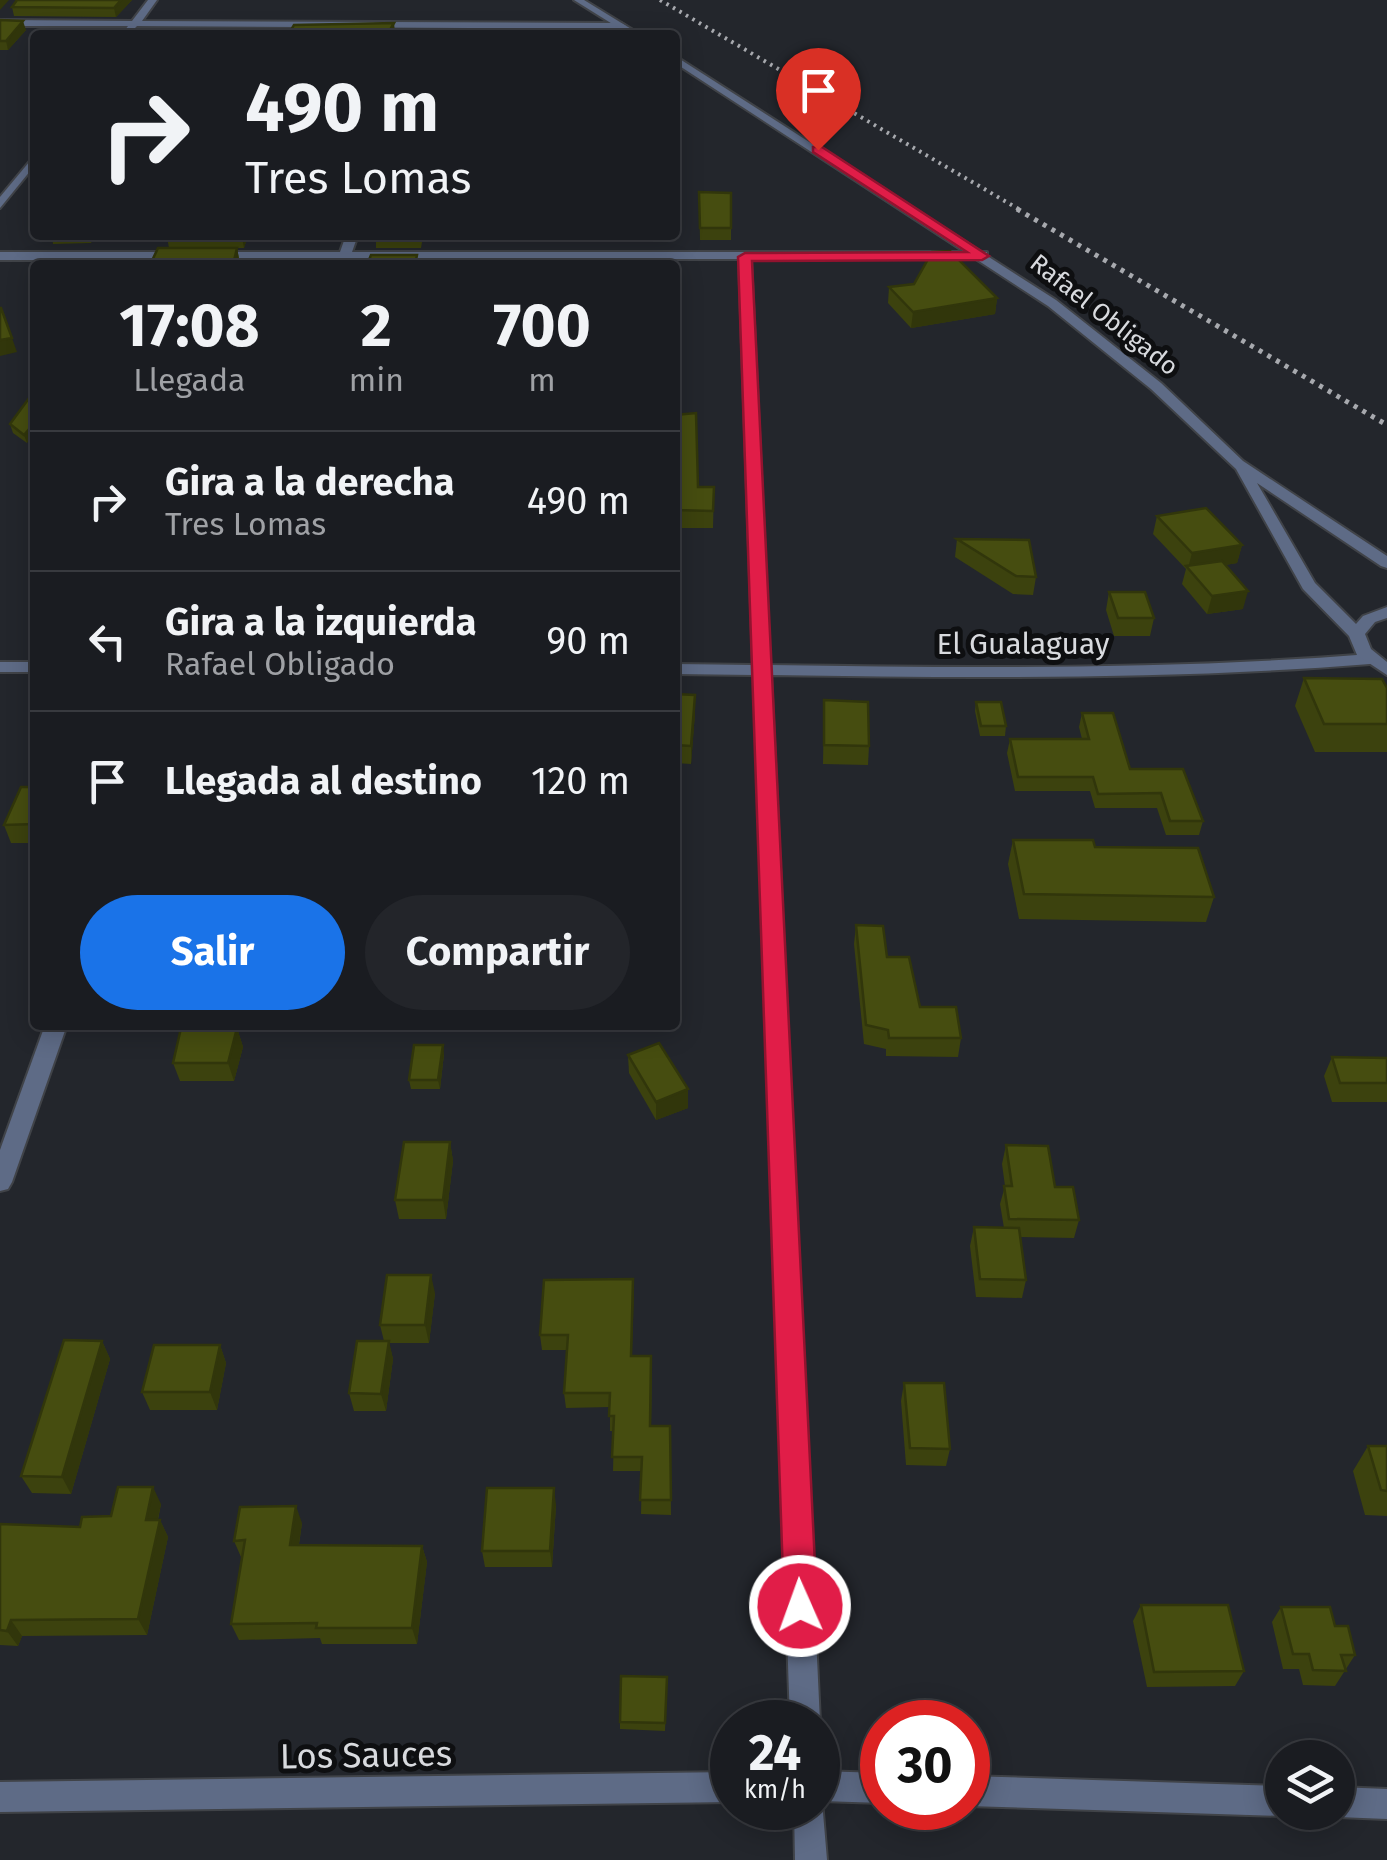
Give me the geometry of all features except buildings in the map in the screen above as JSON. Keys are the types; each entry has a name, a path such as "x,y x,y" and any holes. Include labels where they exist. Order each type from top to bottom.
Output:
{"street":[{"path":"129,30 153,0"},
{"path":"578,0 628,30"},
{"path":"0,22 10,10"},
{"path":"0,22 424,29 621,26"},
{"name":"Rafael Obligado","path":"680,62 982,256 1122,356 1238,464 1387,563"},
{"path":"0,205 30,165"},
{"path":"0,256 274,260"},
{"path":"444,260 982,256"},
{"path":"745,257 805,1700"},
{"name":"Rafael Obligado","path":"1238,464 1310,586 1357,634 1381,669"},
{"path":"1357,634 1369,618 1387,612"},
{"path":"0,667 30,667"},
{"name":"El Gualaguay","path":"680,670 1142,673 1381,669"},
{"path":"0,1182 54,1030"},
{"name":"Los Sauces","path":"0,1797 710,1787"},
{"path":"990,1792 1265,1800"},
{"path":"1355,1803 1387,1804"},
{"path":"809,1830 810,1860"}],"railway":[{"path":"660,0 1022,211"},
{"path":"1017,209 1387,425"}],"route":[{"path":"800,1606 745,257 982,256 818,150"}]}
